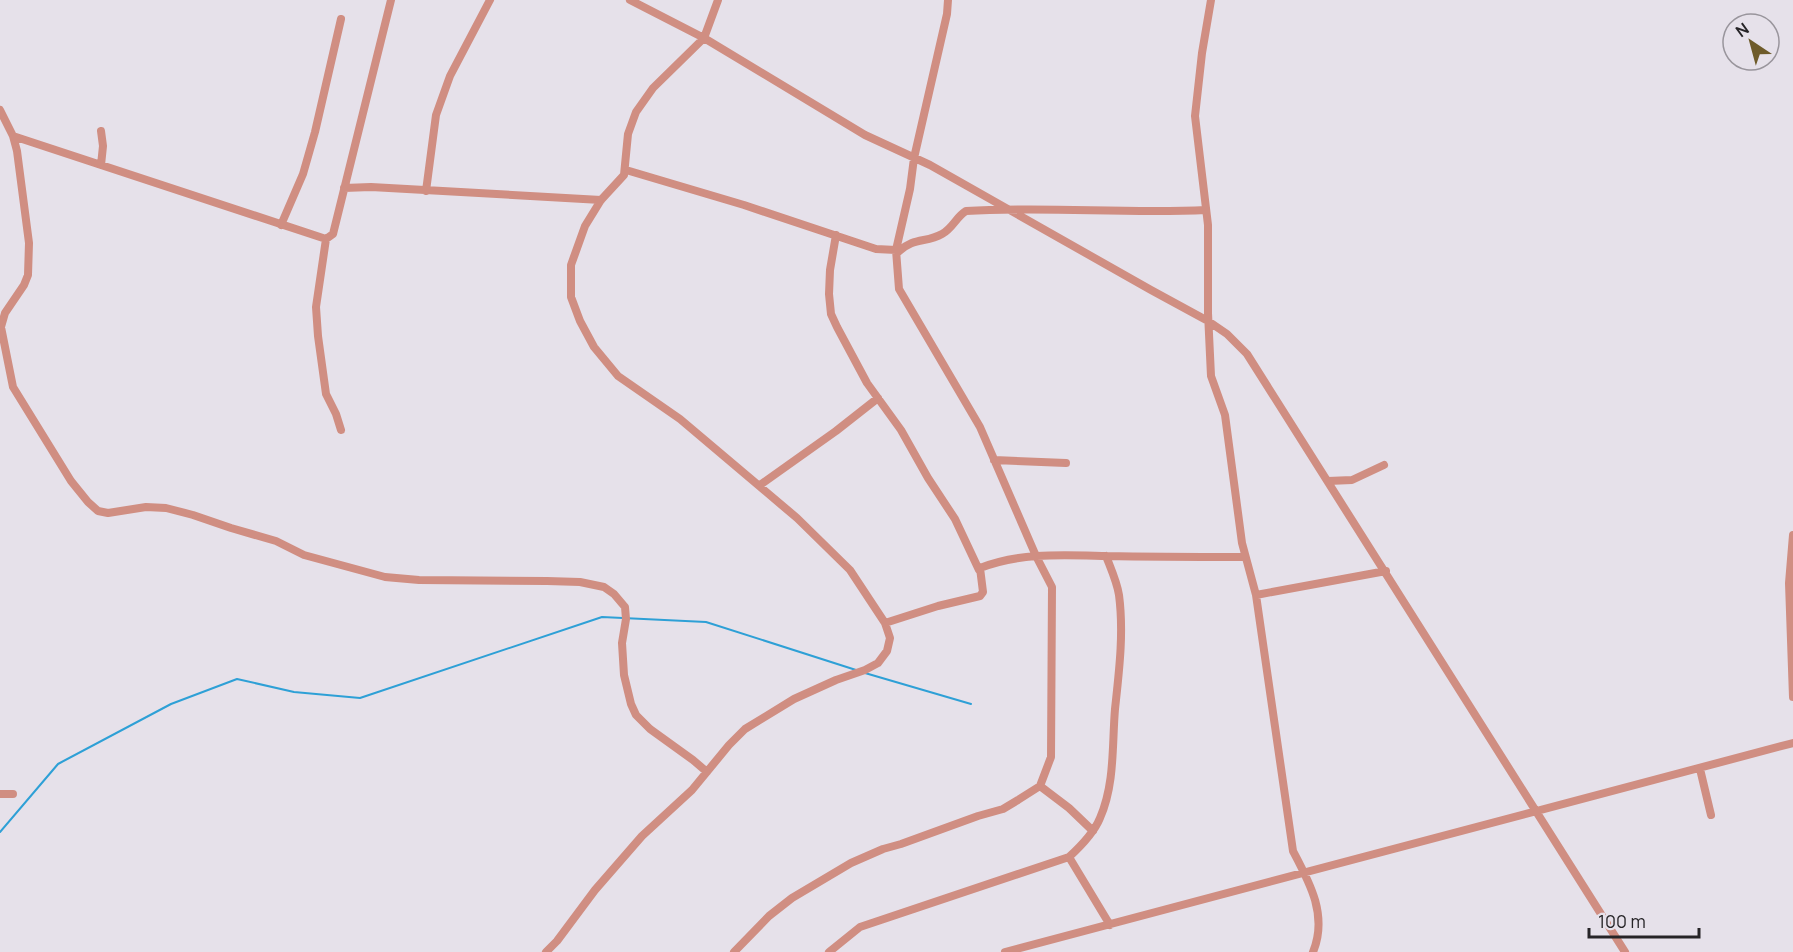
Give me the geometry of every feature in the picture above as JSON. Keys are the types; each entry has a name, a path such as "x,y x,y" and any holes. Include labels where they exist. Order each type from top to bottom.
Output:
{"street":[{"path":"341,430 326,394 316,307 326,239 333,234 391,0"},
{"path":"426,191 436,115 450,76 490,0"},
{"path":"630,0 704,38 864,135 914,158 1010,210 1208,321 1227,334 1247,354 1625,952"},
{"path":"546,952 635,844 692,790 729,745 746,729 794,699 878,663 887,651 890,638 885,623 850,570 760,485 680,419 618,376 594,347 580,321 571,297 571,265 585,226 601,200 624,175 628,134 636,112 653,88 704,38 717,0"},
{"path":"734,952 769,916 792,898 851,863 883,849 1003,809 1040,786 1051,757 1052,587 963,397 899,289 897,251 914,158 947,14 948,0"},
{"path":"1211,0 1195,116 1208,225 1208,321 1212,376 1225,415 1233,487 1245,557 1256,595 1293,851 1304,871 1320,923 1313,952"},
{"path":"281,225 303,174 341,19"},
{"path":"0,110 13,136 29,243 28,275 5,313 2,327 13,387 71,481 88,502 98,511 108,513 146,507 166,508 276,541 304,555 326,562 385,577 419,580 580,582 604,587 614,594 625,607 626,620 622,643 624,675 636,715 650,729 706,772"},
{"path":"101,131 104,146 101,165"},
{"path":"13,136 326,239"},
{"path":"626,170 722,198 876,249 897,251 907,244 942,234 952,226 958,215 966,211 1206,210"},
{"path":"344,188 601,200"},
{"path":"836,235 830,270 831,314 867,383 901,430 928,478 950,509 980,570 983,592 980,596 938,606 885,623"},
{"path":"760,485 878,398"},
{"path":"994,460 1066,463"},
{"path":"1328,481 1352,480 1384,465"},
{"path":"1793,535 1789,583 1793,697"},
{"path":"980,570 981,567 1053,554 1245,557"},
{"path":"828,952 860,927 1069,857 1093,831 1106,802 1120,680 1119,593 1106,556"},
{"path":"1256,595 1386,571"},
{"path":"1005,952 1793,743"},
{"path":"1700,769 1711,815"},
{"path":"1040,786 1069,808 1093,831"},
{"path":"0,794 14,794"},
{"path":"1069,857 1110,925"}],"waterway":[{"path":"0,832 58,764 171,704 237,679 294,692 360,698 602,617 706,622 856,670"},
{"path":"865,673 971,704"}]}
